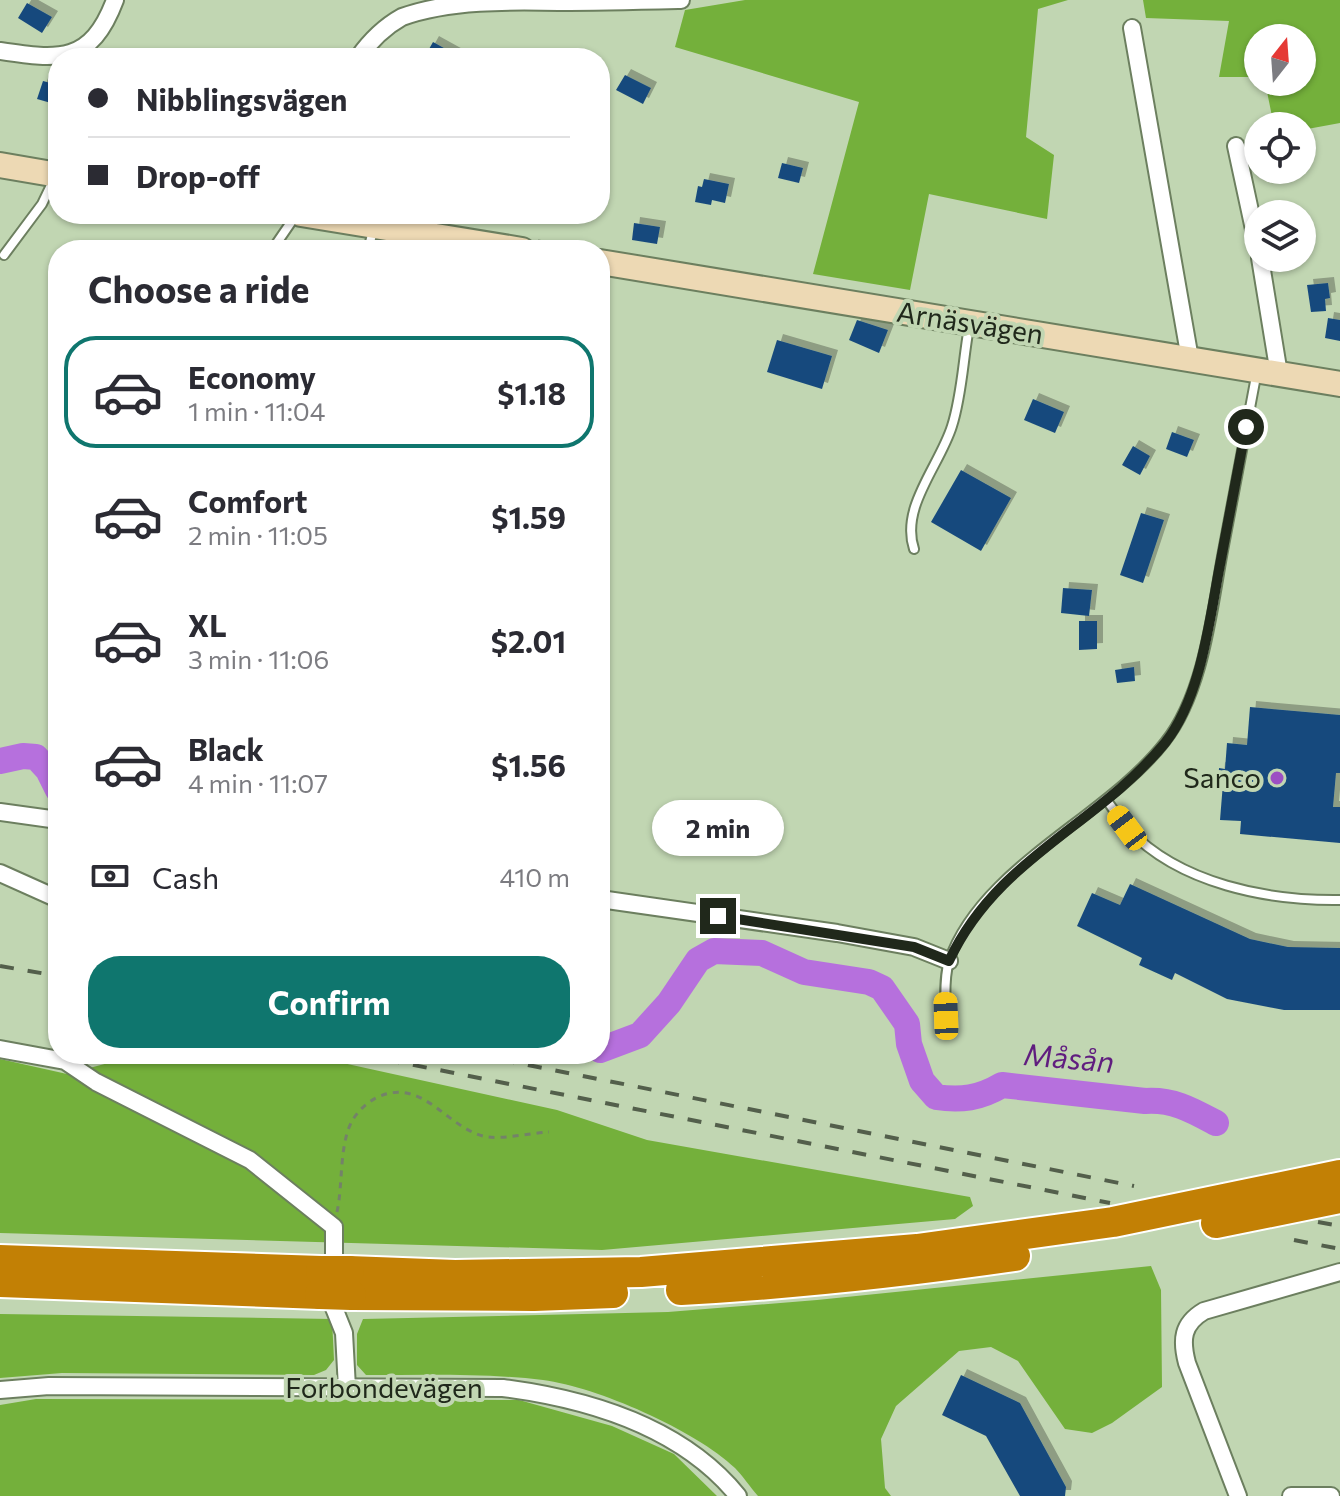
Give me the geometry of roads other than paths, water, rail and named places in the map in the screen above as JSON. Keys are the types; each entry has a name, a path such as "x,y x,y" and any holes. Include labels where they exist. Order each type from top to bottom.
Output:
{"highway":[{"path":"0,1282 335,1283 455,1275 641,1272 917,1249 1113,1222 1340,1175"},
{"path":"0,1260 335,1283 472,1297 595,1294 765,1285 920,1270 1114,1242 1340,1198"}],"street":[{"path":"83,48 105,25 115,0"},
{"path":"366,48 378,33 403,16 438,4 681,0"},
{"path":"1132,28 1190,359"},
{"path":"0,51 48,57"},
{"path":"1236,146 1248,200"},
{"path":"0,165 48,173"},
{"path":"335,224 371,238 396,240"},
{"name":"Arnäsvägen","path":"610,264 1340,384"},
{"path":"1261,272 1268,372"},
{"path":"0,812 48,819"},
{"path":"0,873 48,895"},
{"path":"610,900 837,933 914,947 949,961"},
{"path":"0,1049 48,1055"},
{"path":"73,1064 96,1082 250,1160 334,1227 334,1308 344,1333 347,1388"},
{"path":"1238,1496 1187,1363 1185,1330 1191,1319 1204,1311 1340,1272"},
{"name":"Forbondevägen","path":"0,1390 49,1386 503,1388 569,1400 638,1423 702,1461 738,1496"},
{"path":"1291,1496 1331,1496"}],"lane":[{"path":"4,255 48,192"},
{"path":"283,240 302,224"},
{"path":"914,549 910,537 913,512 951,430 969,323"},
{"path":"946,1016 949,961 962,933 981,907 1001,885 1106,799 1166,741 1182,714 1197,675 1268,372"},
{"path":"1106,799 1127,828 1144,844 1205,877 1262,895 1340,900"}],"waterway":[{"name":"Måsån","path":"0,761 23,756 36,757 48,770"},
{"name":"Måsån","path":"610,1046 640,1035 669,1003 698,960 714,951 762,953 804,972 869,982 882,988 907,1024 909,1044 922,1081 936,1097 970,1097 1002,1085 1165,1102 1216,1123"}],"railway":[{"path":"0,966 48,974"},
{"path":"408,1064 1110,1203"},
{"path":"523,1064 1134,1186"},
{"path":"1318,1222 1340,1226"},
{"path":"1294,1240 1340,1249"}],"place":[{"name":"Sanco","path":"1277,778"}]}
